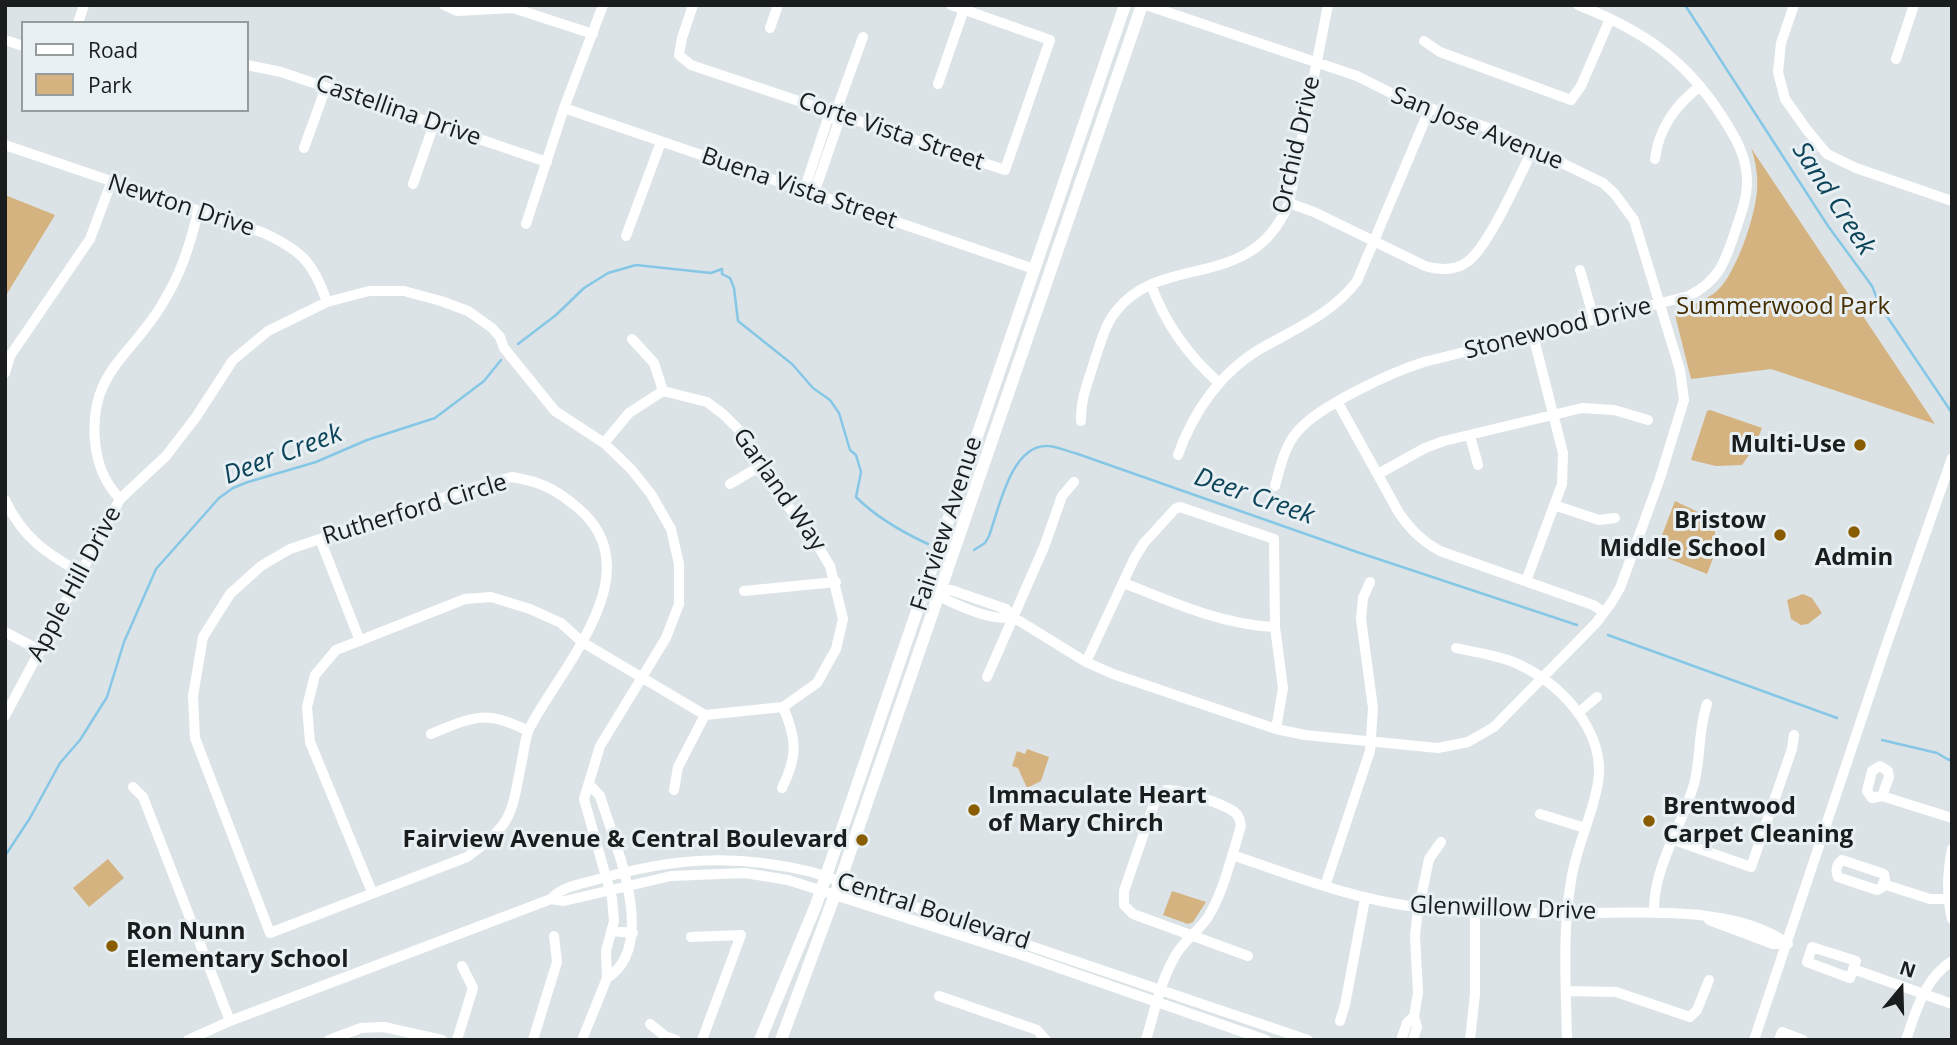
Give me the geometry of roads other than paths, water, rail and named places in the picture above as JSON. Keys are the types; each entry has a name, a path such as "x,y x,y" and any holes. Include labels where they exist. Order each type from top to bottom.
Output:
{"main road":[{"name":"Fairview Avenue","path":"760,1040 822,890 1125,5"},
{"name":"Fairview Avenue","path":"781,1040 840,881 1144,5"}],"street":[{"path":"444,5 457,11 513,8 593,34"},
{"path":"526,223 564,108 603,5"},
{"name":"Corte Vista Street","path":"693,5 679,55 691,65 1004,170 1050,40 951,5"},
{"path":"770,28 778,5"},
{"name":"San Jose Avenue","path":"926,588 939,592 955,592 1006,609 1013,617 1086,662 1113,674 1276,729 1438,748 1468,742 1494,727 1597,623 1620,588 1676,432 1684,400 1680,370 1638,231 1625,206 1603,183 1494,130 1392,95 1357,76 1144,5"},
{"name":"Orchid Drive","path":"1082,421 1080,406 1103,334 1112,316 1124,302 1151,285 1247,255 1266,241 1275,230 1289,203 1328,5"},
{"name":"Stonewood Drive","path":"1275,486 1288,444 1310,419 1405,368 1689,296 1713,281 1723,267 1746,198 1747,181 1739,144 1700,86 1664,49 1644,35 1578,5"},
{"path":"1794,5 1781,43 1778,72 1785,99 1807,131 1827,154 1856,168 1952,201"},
{"path":"1896,59 1914,5"},
{"path":"938,84 964,9"},
{"path":"1424,41 1440,52 1572,100 1581,86 1610,19"},
{"path":"804,190 827,121 835,114 863,37"},
{"name":"Castellina Drive","path":"248,65 281,72 547,162"},
{"path":"1655,159 1657,140 1667,121 1678,105 1700,86"},
{"path":"304,148 326,87"},
{"name":"Buena Vista Street","path":"564,108 1034,269"},
{"path":"1178,455 1191,424 1219,383 1258,351 1318,318 1357,281 1430,108"},
{"path":"814,193 838,124 835,114"},
{"path":"413,184 434,124"},
{"path":"626,236 661,142"},
{"name":"Newton Drive","path":"5,145 264,233 291,246 309,262 327,302"},
{"path":"1289,203 1314,212 1425,266 1438,270 1466,264 1483,245 1533,149"},
{"path":"5,373 10,356 90,239 111,183"},
{"path":"120,499 109,487 100,469 93,429 95,404 103,382 160,309 186,260 198,212"},
{"path":"1580,270 1594,319"},
{"path":"1151,285 1160,310 1175,335 1200,366 1219,383"},
{"name":"Apple Hill Drive","path":"5,716 120,499 166,456 196,418 233,360 268,331 327,302 369,291 404,291 468,311 500,337 504,348 555,411 604,443 631,470 651,494 671,529 679,564 679,604 666,638 600,746 584,799 612,898 614,921 606,951 607,978 582,1040"},
{"path":"1526,581 1562,484 1564,468 1563,453 1533,335"},
{"path":"604,443 629,413 663,391 654,363 632,339"},
{"name":"Garland Way","path":"663,391 707,402 742,433 757,468 812,536 830,566 843,619 836,649 817,683 783,707 705,715"},
{"path":"1338,403 1399,513 1410,529 1425,542 1440,551 1593,605 1604,612"},
{"path":"1378,474 1425,448 1582,408 1597,407 1648,420"},
{"path":"1470,436 1478,465"},
{"path":"1754,1040 1881,659 1952,458"},
{"path":"730,484 757,468"},
{"name":"Rutherford Circle","path":"512,477 538,481 565,497 590,518 604,548 607,573 602,603 528,732 512,814 496,837 467,857 270,933 195,738 193,696 203,637 229,594 261,566 290,549 320,539 475,486 512,477"},
{"path":"987,677 1044,547 1062,496 1074,482"},
{"path":"5,500 16,523 48,554 81,573"},
{"path":"1554,505 1599,520 1615,518"},
{"path":"1086,662 1144,543 1175,509 1181,507 1274,539 1275,627 1283,688 1276,729"},
{"path":"320,539 360,640"},
{"path":"744,591 836,582"},
{"path":"1325,886 1371,742 1373,708 1361,619 1363,598 1370,582"},
{"path":"1124,583 1250,626 1275,627"},
{"path":"372,892 310,742 307,707 315,675 336,650 464,599 491,597 530,609 561,623 582,642 705,715 678,767 674,790"},
{"path":"5,632 41,652"},
{"path":"1456,648 1513,662 1543,679 1578,713 1593,738 1598,783 1574,863 1567,912 1567,1040"},
{"path":"1578,713 1597,696"},
{"path":"1654,912 1658,883 1694,782 1701,720 1707,704"},
{"path":"782,788 791,770 794,749 792,729 783,707"},
{"path":"430,734 470,718 493,717 528,732"},
{"path":"1674,840 1751,867 1792,749 1794,735"},
{"name":"Apple Hill Drive","path":"589,784 600,796 606,815 626,886 633,933 626,957 618,971 607,978"},
{"path":"132,787 143,797 230,1021"},
{"path":"1146,1040 1174,958 1192,935 1213,908 1241,826 1236,813 1181,792 1166,790 1155,801 1122,900 1128,911 1192,935 1248,956"},
{"path":"1882,796 1952,818"},
{"path":"1540,814 1585,828"},
{"path":"588,819 606,815"},
{"path":"595,841 612,836"},
{"path":"1413,1040 1417,1027 1415,1016 1418,993 1415,936 1429,859 1441,842"},
{"path":"1952,849 1947,880 1947,899 1952,919"},
{"name":"Glenwillow Drive","path":"1232,855 1365,899 1419,908 1475,912 1654,912 1698,916 1773,944 1788,944"},
{"name":"Central Boulevard","path":"551,899 556,892 669,862 746,860 791,867 826,876 1308,1040"},
{"path":"1842,860 1884,874 1883,884 1877,890 1838,877 1838,864 1842,860"},
{"name":"Central Boulevard","path":"188,1040 230,1021 551,899 564,901 671,876 745,873 788,880 822,890 1019,954 1266,1040"},
{"path":"1883,884 1930,899 1947,899"},
{"path":"1340,1021 1365,899"},
{"path":"1470,1040 1475,994 1475,912"},
{"path":"611,931 633,933"},
{"path":"691,937 741,935 702,1040"},
{"path":"533,1040 557,962 554,936"},
{"path":"1812,947 1856,961 1853,970 1850,978 1807,962 1812,947"},
{"path":"606,951 626,957"},
{"path":"1906,1040 1922,994 1941,968 1952,961"},
{"path":"457,1040 473,988 462,966"},
{"path":"1853,970 1952,1004"},
{"path":"1566,991 1616,992 1690,1017 1697,1010 1709,980"},
{"path":"939,996 1037,1030 1046,1040"},
{"path":"1401,1040 1407,1023 1415,1016"},
{"path":"650,1024 665,1036 676,1040"},
{"path":"330,1040 361,1028 384,1027 442,1040"},
{"path":"1779,1040 1782,1032 1803,1040"}],"waterway":[{"name":"Sand Creek","path":"1685,5 1828,226 1872,286 1880,306 1952,413"},
{"name":"Deer Creek","path":"518,344 556,315 584,288 608,273 636,265 711,273 722,269 722,274 730,278 734,288 738,321 792,364 813,388 830,400 839,413 850,450 856,455 861,472 856,497 890,524 928,544"},
{"name":"Deer Creek","path":"5,856 30,818 60,763 80,740 107,697 124,642 156,569 219,498 248,482 316,462 367,440 435,418 484,381 501,360"},
{"name":"Deer Creek","path":"974,550 985,543 989,536 1002,495 1016,466 1035,448 1051,446 1577,625"},
{"name":"Deer Creek","path":"1608,635 1837,718"},
{"name":"Deer Creek","path":"1882,740 1937,753 1949,760 1951,758 1952,761"}],"place":[{"name":"Multi-Use","path":"1860,445"},
{"name":"Admin","path":"1854,532"},
{"name":"Bristow Middle School","path":"1780,535"},
{"name":"Immaculate Heart of Mary Chirch","path":"974,810"},
{"name":"Brentwood Carpet Cleaning","path":"1649,821"},
{"name":"Fairview Avenue & Central Boulevard","path":"862,840"},
{"name":"Ron Nunn Elementary School","path":"112,946"}],"park label":[{"name":"Summerwood Park","path":"1783,307"}]}
